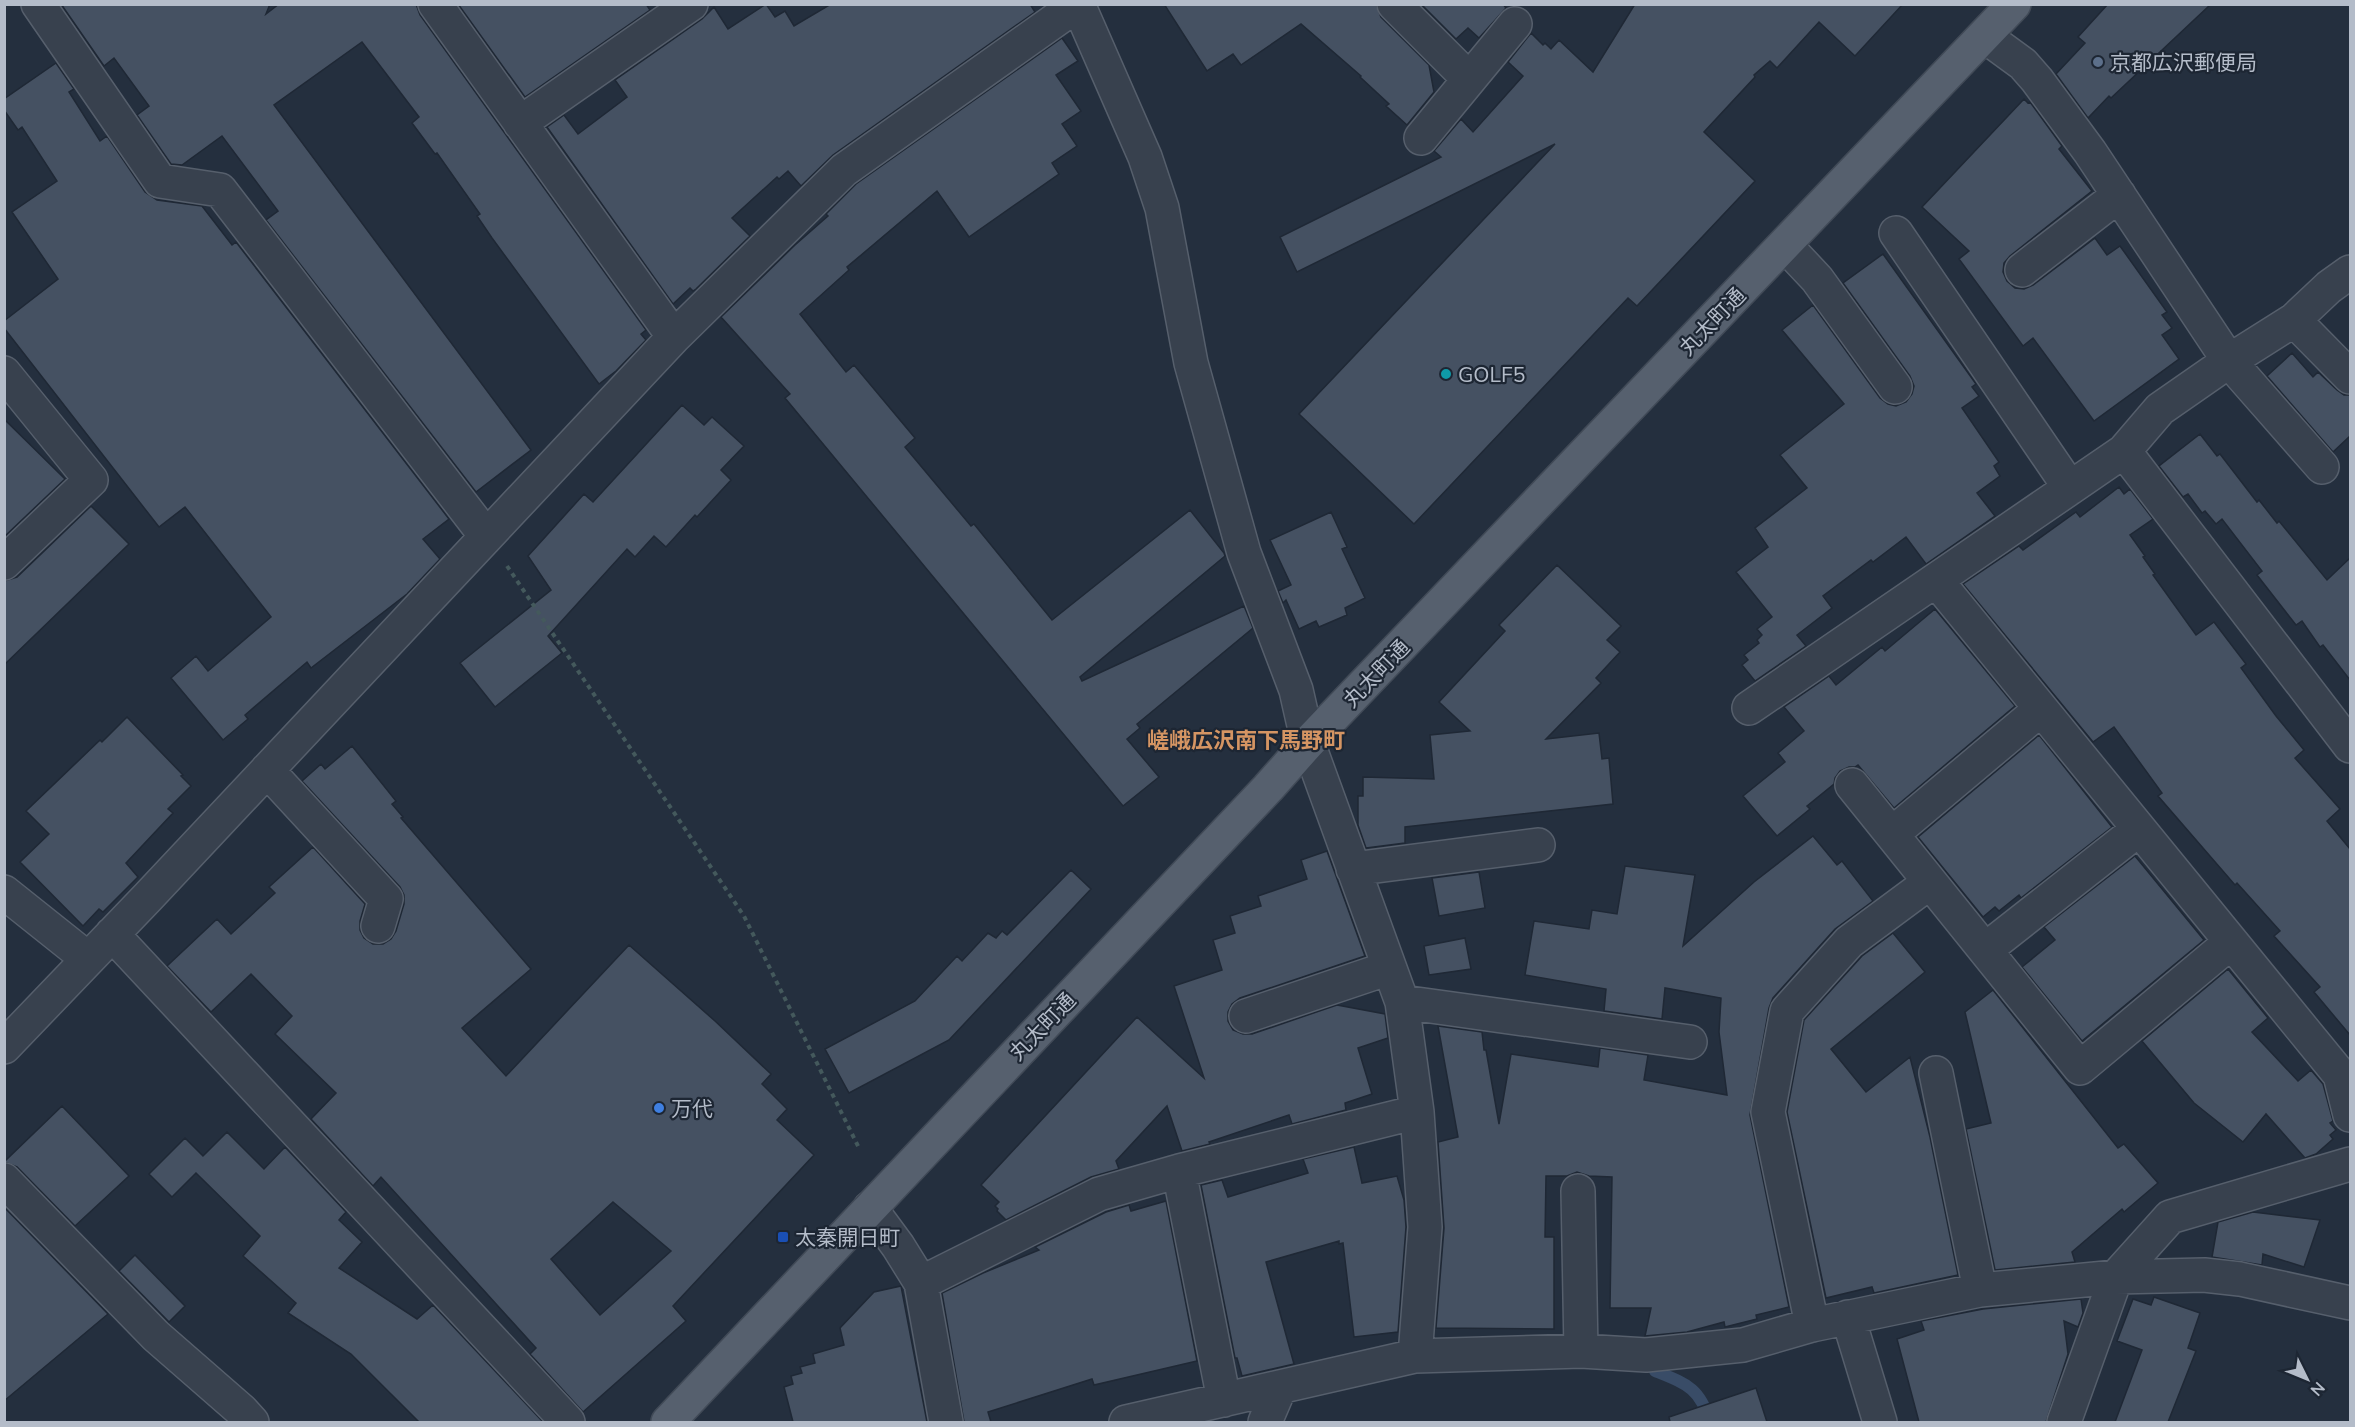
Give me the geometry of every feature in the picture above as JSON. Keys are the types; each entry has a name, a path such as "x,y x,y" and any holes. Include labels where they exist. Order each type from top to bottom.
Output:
{"main road":[{"name":"丸太町通","path":"668,1422 1268,788 1308,742 1986,36 2014,4"}],"street":[{"path":"38,4 160,182 220,190 486,536"},
{"path":"435,4 674,337"},
{"path":"520,123 691,4"},
{"path":"4,1047 674,337 844,170 1078,4 1145,157 1162,208 1191,363 1244,553 1296,690 1308,742 1402,1002 1417,1112 1425,1227 1416,1356"},
{"path":"1394,4 1470,79"},
{"path":"1421,138 1515,24"},
{"path":"1986,36 2023,64 2037,80 2090,152 2229,360 2322,467"},
{"path":"2022,270 2119,195"},
{"path":"1896,233 2070,488"},
{"path":"1785,246 1817,279 1894,387"},
{"path":"1749,708 2124,451 2160,409 2229,360 2294,320 2329,287 2350,272"},
{"path":"2294,320 2350,378"},
{"path":"4,373 91,480 4,563"},
{"path":"2124,451 2350,746"},
{"path":"1936,580 2340,1075 2350,1114"},
{"path":"1892,834 2041,709"},
{"path":"267,770 386,899 378,926"},
{"path":"1852,785 2080,1068 2231,942"},
{"path":"1985,950 2139,829"},
{"path":"1353,869 1538,845"},
{"path":"1812,1325 1768,1112 1787,1011 1849,942 1930,882"},
{"path":"4,892 88,959"},
{"path":"112,934 568,1422"},
{"path":"1246,1016 1389,968"},
{"path":"1402,1002 1690,1042"},
{"path":"1936,1073 1980,1290"},
{"path":"921,1282 1099,1194 1179,1171 1417,1112"},
{"path":"2064,1422 2116,1277 2170,1217 2350,1164"},
{"path":"1179,1171 1224,1400"},
{"path":"4,1180 156,1336 252,1422"},
{"path":"1578,1191 1581,1351"},
{"path":"870,1208 921,1282 946,1422"},
{"path":"1126,1422 1416,1356 1581,1351 1646,1355 1743,1345 1812,1325 1980,1290 2116,1277 2204,1275 2350,1303"},
{"path":"1848,1317 1880,1422"},
{"path":"1265,1422 1280,1387"}],"path":[{"path":"486,536 744,916 860,1150"}],"building":[{"path":"61,4 270,4 266,14 279,4 416,4 420,15 646,330 641,334 646,340 616,371 599,384 492,238 477,216 480,214 437,153 435,154 412,123 419,117 362,42 274,105 531,450 476,492 266,220 278,211 222,136 182,165 171,164 137,115 149,106 114,58 104,66"},
{"path":"458,4 646,4 650,10 525,97"},
{"path":"766,4 775,17 785,11 794,26 831,4 1030,4 1035,12 833,155 801,186 788,171 779,179 777,177 732,218 750,236 696,289 693,291 690,288 673,304 547,127 564,115 578,134 627,97 615,80 702,19 714,7 728,29"},
{"path":"1164,4 1376,4 1381,17 1429,65 1434,92 1407,125 1386,106 1389,104 1361,76 1301,24 1241,65 1233,54 1207,71"},
{"path":"1421,4 1503,4 1506,8 1479,38 1468,28 1456,39"},
{"path":"1635,4 1903,4 1855,56 1819,22 1777,68 1770,61 1754,75 1755,77 1704,132 1755,181 1637,306 1628,298 1414,524 1299,414 1555,144 1297,272 1280,237 1441,157 1434,151 1461,119 1473,132 1523,76 1508,62 1531,33 1543,45 1545,43 1551,49 1559,40 1593,72"},
{"path":"2108,4 2211,4 2111,98 2109,96 2088,118 2056,74 2085,43 2078,37"},
{"path":"1062,38 1078,61 1056,75 1081,111 1062,124 1077,146 1052,163 1059,174 969,237 937,191 847,267 849,270 800,314 846,372 854,365 915,438 905,447 971,526 974,524 1052,620 1190,510 1224,553 1225,556 1080,677 1082,681 1244,606 1253,628 1137,724 1140,728 1127,739 1159,777 1123,806 785,398 790,394 721,317 828,216 826,214 856,184"},
{"path":"56,63 74,89 69,92 100,141 107,136 145,192 157,200 202,206 232,245 236,242 449,519 423,539 440,559 407,594 311,668 307,662 245,715 248,719 223,740 171,678 196,656 208,671 271,617 185,507 159,527 4,328 4,321 58,279 12,212 57,181 22,127 18,130 4,110 4,99"},
{"path":"2024,99 2030,102 2062,146 2059,149 2092,191 2010,256 2004,263 2003,272 2007,281 2015,288 2024,289 2033,285 2095,238 2107,255 2120,246 2167,312 2162,315 2172,328 2162,335 2179,359 2094,421 2033,338 2023,346 1959,259 1969,251 1922,207"},
{"path":"1883,254 1976,384 1972,387 1979,396 1962,408 1999,462 1994,466 2000,476 1977,493 1995,516 1926,564 1906,537 1873,562 1871,560 1823,596 1832,608 1797,635 1806,646 1755,681 1742,665 1748,660 1744,655 1759,643 1757,640 1762,635 1757,629 1772,617 1736,572 1768,547 1755,528 1807,488 1780,455 1844,404 1782,330 1813,305 1880,398 1896,406 1906,402 1914,386 1910,376 1843,283"},
{"path":"2292,353 2313,377 2318,372 2337,390 2344,395 2350,395 2350,436 2333,452 2267,376"},
{"path":"682,405 704,425 712,417 744,446 721,470 731,480 666,547 654,536 635,557 627,549 548,636 562,653 495,707 460,663 551,590 528,556 584,494 593,502"},
{"path":"4,419 65,479 4,537"},
{"path":"2200,434 2217,456 2220,454 2257,502 2259,500 2277,523 2279,521 2327,580 2350,558 2350,680 2323,645 2320,647 2302,621 2296,625 2257,575 2262,571 2222,519 2216,524 2205,511 2202,513 2188,494 2183,497 2159,466"},
{"path":"2119,487 2124,494 2130,489 2153,519 2130,535 2145,556 2143,557 2155,574 2153,575 2196,635 2214,622 2246,664 2241,668 2304,750 2295,758 2340,809 2327,821 2350,849 2350,1035 2314,992 2320,987 2274,936 2280,931 2237,883 2235,885 2158,796 2162,793 2114,727 2093,742 1963,584 2019,546 2023,550 2076,512 2080,517"},
{"path":"91,506 129,544 4,665 4,581 17,577"},
{"path":"1331,512 1347,547 1342,549 1365,598 1345,608 1347,615 1319,627 1316,621 1299,629 1286,600 1283,603 1278,591 1291,585 1270,540"},
{"path":"1557,565 1621,626 1607,640 1620,652 1596,678 1601,683 1546,739 1599,733 1602,759 1609,758 1613,804 1405,827 1405,843 1366,848 1358,825 1358,796 1363,796 1363,777 1434,779 1430,735 1470,731 1439,702 1505,631 1499,625"},
{"path":"1935,609 2015,706 1894,808 1858,765 1849,767 1840,771 1834,784 1807,806 1810,809 1777,836 1743,796 1785,762 1778,753 1804,731 1784,707 1829,676 1836,685 1882,647 1885,651"},
{"path":"127,717 191,786 168,809 173,813 126,863 138,877 103,912 99,909 83,926 20,862 49,834 26,811"},
{"path":"2039,735 2112,827 2021,898 2019,895 1999,911 1995,907 1983,917 1918,837"},
{"path":"352,746 396,801 392,804 403,817 401,818 531,969 462,1028 506,1076 629,945 771,1074 762,1084 787,1109 777,1120 814,1155 673,1306 686,1321 583,1412 530,1354 536,1348 381,1177 373,1186 311,1119 336,1093 275,1034 292,1016 251,974 211,1012 167,966 217,919 231,934 275,893 269,887 313,847 365,904 360,921 360,930 364,938 373,944 383,944 391,939 396,931 404,904 404,895 400,887 302,781 321,764 325,769","holes":["613,1202 671,1251 600,1315 551,1259"]},
{"path":"1813,836 1837,865 1842,861 1873,901 1835,929 1773,998 1769,1008 1750,1115 1789,1307 1756,1315 1757,1319 1725,1327 1724,1322 1687,1332 1645,1336 1651,1308 1610,1308 1612,1177 1589,1176 1577,1172 1567,1176 1546,1176 1545,1237 1554,1237 1554,1329 1436,1328 1444,1228 1438,1142 1458,1137 1438,1026 1482,1032 1499,1124 1511,1054 1598,1067 1600,1048 1648,1055 1644,1080 1727,1095 1719,1032 1721,998 1665,988 1662,1019 1604,1011 1606,989 1525,975 1534,921 1589,929 1592,910 1617,914 1625,866 1695,875 1683,946 1754,882"},
{"path":"1327,851 1365,956 1240,998 1232,1004 1228,1012 1228,1021 1233,1030 1243,1034 1252,1034 1337,1005 1385,1014 1388,1038 1358,1048 1372,1094 1345,1103 1346,1110 1292,1124 1289,1115 1209,1142 1210,1144 1182,1151 1167,1106 1116,1161 1119,1169 1091,1177 1006,1220 995,1206 999,1202 981,1185 1137,1017 1204,1078 1174,986 1222,970 1213,940 1235,933 1230,916 1261,906 1258,896 1307,879 1301,860"},
{"path":"2135,856 2204,940 2082,1041 2022,967 2055,940 2044,927"},
{"path":"1071,870 1091,889 949,1040 849,1093 825,1049 915,1001 957,956 962,961 988,933 996,938 1002,931 1007,935"},
{"path":"1479,872 1485,908 1439,916 1432,878"},
{"path":"1893,933 1925,972 1831,1049 1866,1092 1910,1057 1930,1137 1958,1275 1874,1293 1872,1287 1826,1298 1787,1112 1804,1020 1862,956"},
{"path":"1465,938 1471,969 1429,975 1424,946"},
{"path":"2228,969 2268,1018 2252,1032 2298,1081 2311,1070 2323,1084 2333,1121 2330,1123 2336,1130 2330,1135 2333,1139 2316,1154 2305,1158 2266,1114 2243,1142 2194,1103 2142,1041"},
{"path":"1993,990 2118,1148 2124,1144 2158,1183 2124,1212 2122,1209 2072,1252 2075,1262 1995,1270 1966,1129 1991,1123 1965,1012"},
{"path":"62,1106 129,1176 75,1226 17,1167 4,1162"},
{"path":"227,1132 264,1169 285,1147 346,1212 339,1220 362,1242 339,1268 417,1319 433,1305 543,1422 419,1422 351,1354 288,1313 296,1303 243,1256 260,1236 196,1173 172,1197 149,1174 185,1138 203,1156"},
{"path":"1354,1147 1362,1183 1397,1176 1404,1200 1406,1227 1398,1332 1354,1337 1343,1243 1339,1244 1339,1241 1266,1262 1294,1364 1242,1376 1237,1358 1235,1358 1201,1185 1222,1180 1228,1197 1308,1173 1303,1159"},
{"path":"1166,1201 1197,1361 1094,1385 1092,1379 988,1412 991,1422 964,1422 942,1293 1039,1250 1035,1247 1106,1212 1129,1205 1131,1211"},
{"path":"4,1207 108,1314 4,1401"},
{"path":"2253,1212 2320,1220 2304,1267 2263,1254 2262,1265 2212,1257 2218,1222"},
{"path":"135,1255 185,1306 169,1322 119,1271"},
{"path":"901,1286 927,1422 793,1422 784,1387 793,1384 791,1376 802,1373 800,1367 815,1363 813,1354 844,1345 840,1328 874,1292"},
{"path":"2154,1297 2200,1313 2188,1348 2196,1351 2168,1422 2115,1422 2142,1350 2117,1341 2133,1299 2151,1305"},
{"path":"2081,1299 2083,1313 2078,1327 2064,1321 2068,1354 2046,1422 1919,1422 1897,1339 1924,1330 1921,1321 1983,1309"},
{"path":"1756,1388 1767,1422 1670,1422 1669,1417"}],"waterway":[{"path":"1655,1371 1684,1384 1697,1394 1710,1422"}],"place":[{"name":"京都広沢郵便局","path":"2098,62"},
{"name":"GOLF5","path":"1446,374"},
{"name":"万代","path":"659,1108"},
{"name":"太秦開日町","path":"783,1237"}],"district":[{"name":"嵯峨広沢南下馬野町","path":"1246,740"}]}
